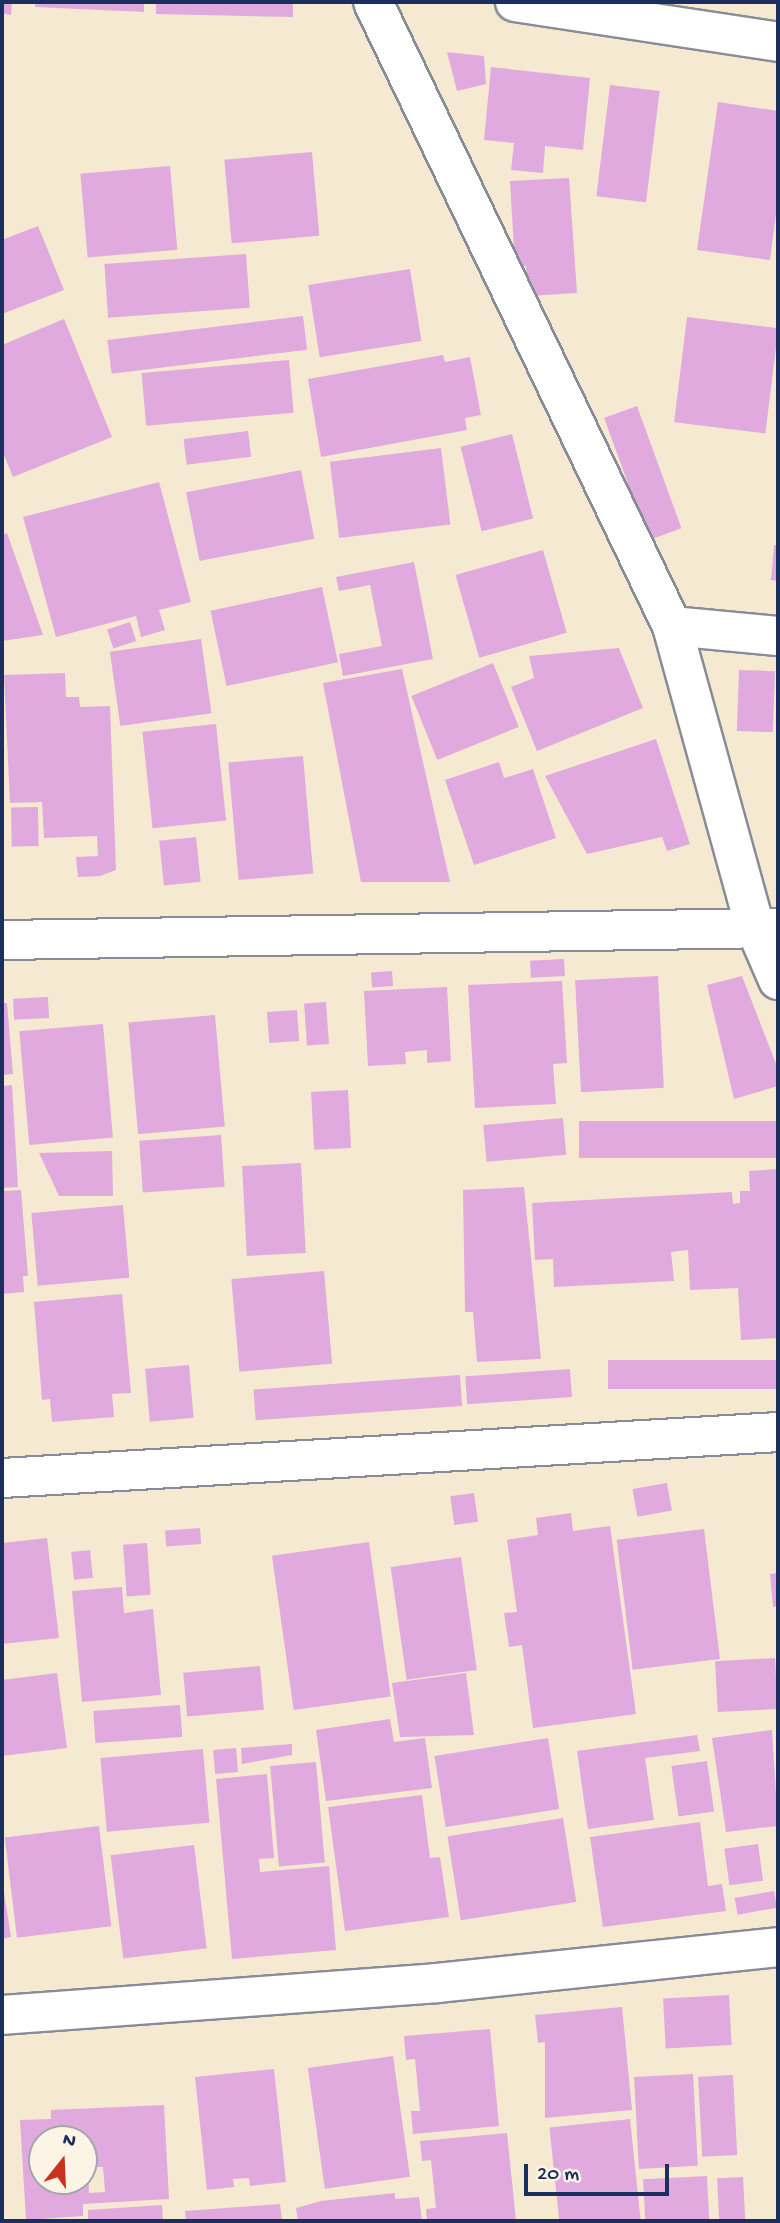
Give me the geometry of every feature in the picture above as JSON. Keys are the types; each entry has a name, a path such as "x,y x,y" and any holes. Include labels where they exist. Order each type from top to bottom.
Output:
{"street":[{"path":"373,2 672,626 767,927 778,980"},
{"path":"515,2 778,42"},
{"path":"672,626 778,636"},
{"path":"2,940 767,927"},
{"path":"2,1478 778,1432"},
{"path":"2,2015 437,1983 778,1947"}],"building":[{"path":"2,2 12,2 11,15 2,13"},
{"path":"36,2 144,2 144,12 35,7"},
{"path":"156,2 293,2 293,17 156,14"},
{"path":"447,52 484,56 486,84 457,91"},
{"path":"491,67 590,78 583,150 545,146 543,173 511,170 514,143 484,140"},
{"path":"610,85 660,91 646,202 596,196"},
{"path":"718,102 778,111 778,199 770,260 697,250"},
{"path":"312,152 319,236 232,243 224,160"},
{"path":"170,166 177,250 88,258 80,174"},
{"path":"569,178 577,293 528,296 526,266 515,267 510,181"},
{"path":"38,226 64,290 2,314 2,240"},
{"path":"246,254 250,308 108,318 104,264"},
{"path":"410,269 421,341 320,357 308,285"},
{"path":"303,316 307,350 112,374 107,340"},
{"path":"687,317 778,328 765,433 674,422"},
{"path":"64,319 112,437 13,477 2,450 2,345"},
{"path":"443,355 445,362 470,357 481,415 465,418 467,430 321,457 308,379"},
{"path":"289,360 294,413 146,426 142,373"},
{"path":"637,406 681,528 649,540 604,418"},
{"path":"248,431 251,457 187,465 183,439"},
{"path":"512,434 533,518 482,531 461,447"},
{"path":"441,448 450,524 339,538 330,462"},
{"path":"301,470 314,539 200,561 186,492"},
{"path":"159,482 191,602 159,610 165,630 141,637 136,616 56,637 23,517"},
{"path":"7,533 43,635 2,641 2,535"},
{"path":"774,545 778,545 778,581 771,580"},
{"path":"543,550 567,633 479,658 456,575"},
{"path":"414,562 433,659 343,676 339,654 382,646 370,585 339,591 336,577"},
{"path":"322,587 338,662 227,686 210,611"},
{"path":"130,622 136,641 113,648 107,629"},
{"path":"201,639 211,713 120,726 110,652"},
{"path":"619,648 643,708 537,751 511,687 534,678 529,656"},
{"path":"493,663 519,727 437,760 411,696"},
{"path":"402,669 450,882 361,882 323,683"},
{"path":"739,670 775,671 773,732 737,731"},
{"path":"65,673 66,697 79,697 80,707 110,706 116,870 100,876 78,877 76,857 98,856 97,836 44,838 42,802 10,803 4,675"},
{"path":"216,724 226,820 153,828 142,732"},
{"path":"656,739 690,844 667,851 662,837 587,854 545,776"},
{"path":"303,756 313,874 239,880 228,763"},
{"path":"499,762 504,778 533,769 556,838 474,865 445,780"},
{"path":"11,807 38,807 39,846 12,846"},
{"path":"196,837 201,882 164,886 159,841"},
{"path":"564,959 565,976 531,978 530,961"},
{"path":"392,971 393,986 372,987 371,972"},
{"path":"658,976 664,1088 581,1092 575,980"},
{"path":"742,976 778,1069 778,1086 734,1099 707,985"},
{"path":"562,981 567,1063 553,1064 556,1104 475,1108 468,985"},
{"path":"447,987 451,1061 427,1063 427,1050 405,1052 406,1064 368,1066 364,991"},
{"path":"48,997 49,1018 14,1020 13,999"},
{"path":"326,1002 329,1044 307,1045 304,1004"},
{"path":"2,1003 7,1003 13,1074 2,1075"},
{"path":"297,1010 299,1041 269,1043 267,1012"},
{"path":"215,1015 225,1127 138,1134 128,1023"},
{"path":"103,1024 113,1138 29,1145 19,1031"},
{"path":"12,1085 18,1187 2,1188 2,1086"},
{"path":"348,1090 351,1148 314,1150 311,1092"},
{"path":"563,1118 566,1155 487,1162 483,1125"},
{"path":"579,1121 778,1121 778,1158 579,1158"},
{"path":"221,1135 225,1187 143,1193 139,1141"},
{"path":"112,1151 113,1196 59,1196 39,1153"},
{"path":"301,1163 306,1253 247,1256 242,1166"},
{"path":"778,1169 778,1338 741,1340 738,1288 690,1290 688,1250 671,1252 674,1281 554,1287 553,1259 535,1260 532,1203 732,1192 733,1204 740,1203 740,1191 750,1191 749,1171"},
{"path":"524,1187 541,1359 477,1362 473,1312 465,1312 463,1190"},
{"path":"21,1190 28,1276 23,1276 24,1292 2,1294 2,1191"},
{"path":"123,1205 129,1278 38,1286 31,1213"},
{"path":"324,1271 332,1364 239,1372 231,1279"},
{"path":"122,1294 131,1393 112,1394 114,1417 52,1422 50,1399 42,1400 34,1302"},
{"path":"608,1360 778,1360 778,1389 608,1389"},
{"path":"189,1365 194,1418 150,1422 145,1369"},
{"path":"570,1369 572,1397 467,1404 465,1376"},
{"path":"460,1375 462,1406 256,1420 254,1389"},
{"path":"667,1483 672,1511 637,1517 633,1489"},
{"path":"474,1493 478,1522 454,1525 450,1496"},
{"path":"571,1513 573,1531 610,1526 636,1714 533,1728 522,1645 509,1647 504,1613 517,1612 507,1540 538,1535 536,1518"},
{"path":"200,1528 201,1544 166,1546 165,1530"},
{"path":"704,1529 720,1659 633,1670 617,1540"},
{"path":"47,1538 59,1638 2,1644 2,1543"},
{"path":"369,1542 391,1696 294,1710 272,1556"},
{"path":"147,1543 151,1595 127,1597 123,1545"},
{"path":"90,1550 93,1578 74,1580 71,1552"},
{"path":"461,1557 477,1670 407,1680 391,1567"},
{"path":"778,1573 778,1606 773,1607 770,1574"},
{"path":"122,1587 124,1613 153,1609 161,1695 82,1702 72,1591"},
{"path":"775,1658 778,1709 718,1712 715,1661"},
{"path":"260,1666 264,1710 187,1717 183,1673"},
{"path":"57,1673 67,1748 2,1756 2,1680"},
{"path":"466,1673 474,1735 400,1737 392,1683"},
{"path":"180,1705 182,1737 95,1743 93,1711"},
{"path":"390,1719 394,1742 425,1738 432,1788 326,1801 316,1730"},
{"path":"772,1730 778,1826 726,1832 712,1738"},
{"path":"697,1735 700,1751 645,1758 654,1820 588,1829 577,1751"},
{"path":"548,1738 559,1809 446,1827 434,1756"},
{"path":"292,1744 292,1755 242,1764 241,1748"},
{"path":"236,1748 238,1772 215,1774 213,1750"},
{"path":"203,1749 209,1823 107,1832 100,1758"},
{"path":"707,1761 714,1812 678,1817 671,1766"},
{"path":"316,1762 325,1863 279,1867 270,1766"},
{"path":"267,1774 274,1858 259,1859 260,1872 329,1866 336,1950 232,1959 216,1779"},
{"path":"422,1795 430,1858 440,1857 449,1917 345,1931 328,1807"},
{"path":"563,1818 576,1902 461,1920 447,1836"},
{"path":"700,1822 708,1886 722,1884 726,1911 603,1927 590,1837"},
{"path":"99,1826 111,1926 17,1938 5,1838"},
{"path":"758,1844 763,1881 729,1885 724,1849"},
{"path":"194,1845 207,1948 123,1958 111,1855"},
{"path":"2,1879 11,1937 2,1939"},
{"path":"774,1891 777,1908 738,1915 735,1898"},
{"path":"729,1995 732,2045 666,2048 663,1998"},
{"path":"622,2007 632,2110 545,2118 545,2042 538,2043 535,2015"},
{"path":"490,2029 499,2126 413,2134 411,2111 420,2111 415,2059 406,2060 404,2036"},
{"path":"393,2056 410,2177 325,2189 308,2068"},
{"path":"274,2069 286,2182 250,2186 249,2178 233,2179 234,2187 207,2190 195,2077"},
{"path":"693,2074 698,2166 639,2169 634,2077"},
{"path":"733,2075 737,2155 702,2157 698,2077"},
{"path":"164,2105 169,2199 83,2204 83,2216 26,2220 20,2120 51,2119 51,2110"},
{"path":"630,2119 641,2219 559,2221 549,2127"},
{"path":"507,2133 516,2221 427,2221 426,2209 436,2208 431,2160 422,2161 420,2141"},
{"path":"707,2176 709,2221 645,2221 643,2179"},
{"path":"743,2177 745,2221 719,2221 717,2178"},
{"path":"395,2193 395,2199 419,2197 422,2221 298,2221 296,2208 321,2201"},
{"path":"280,2204 282,2221 186,2221 185,2211"},
{"path":"162,2205 163,2221 88,2221 88,2210"}]}
